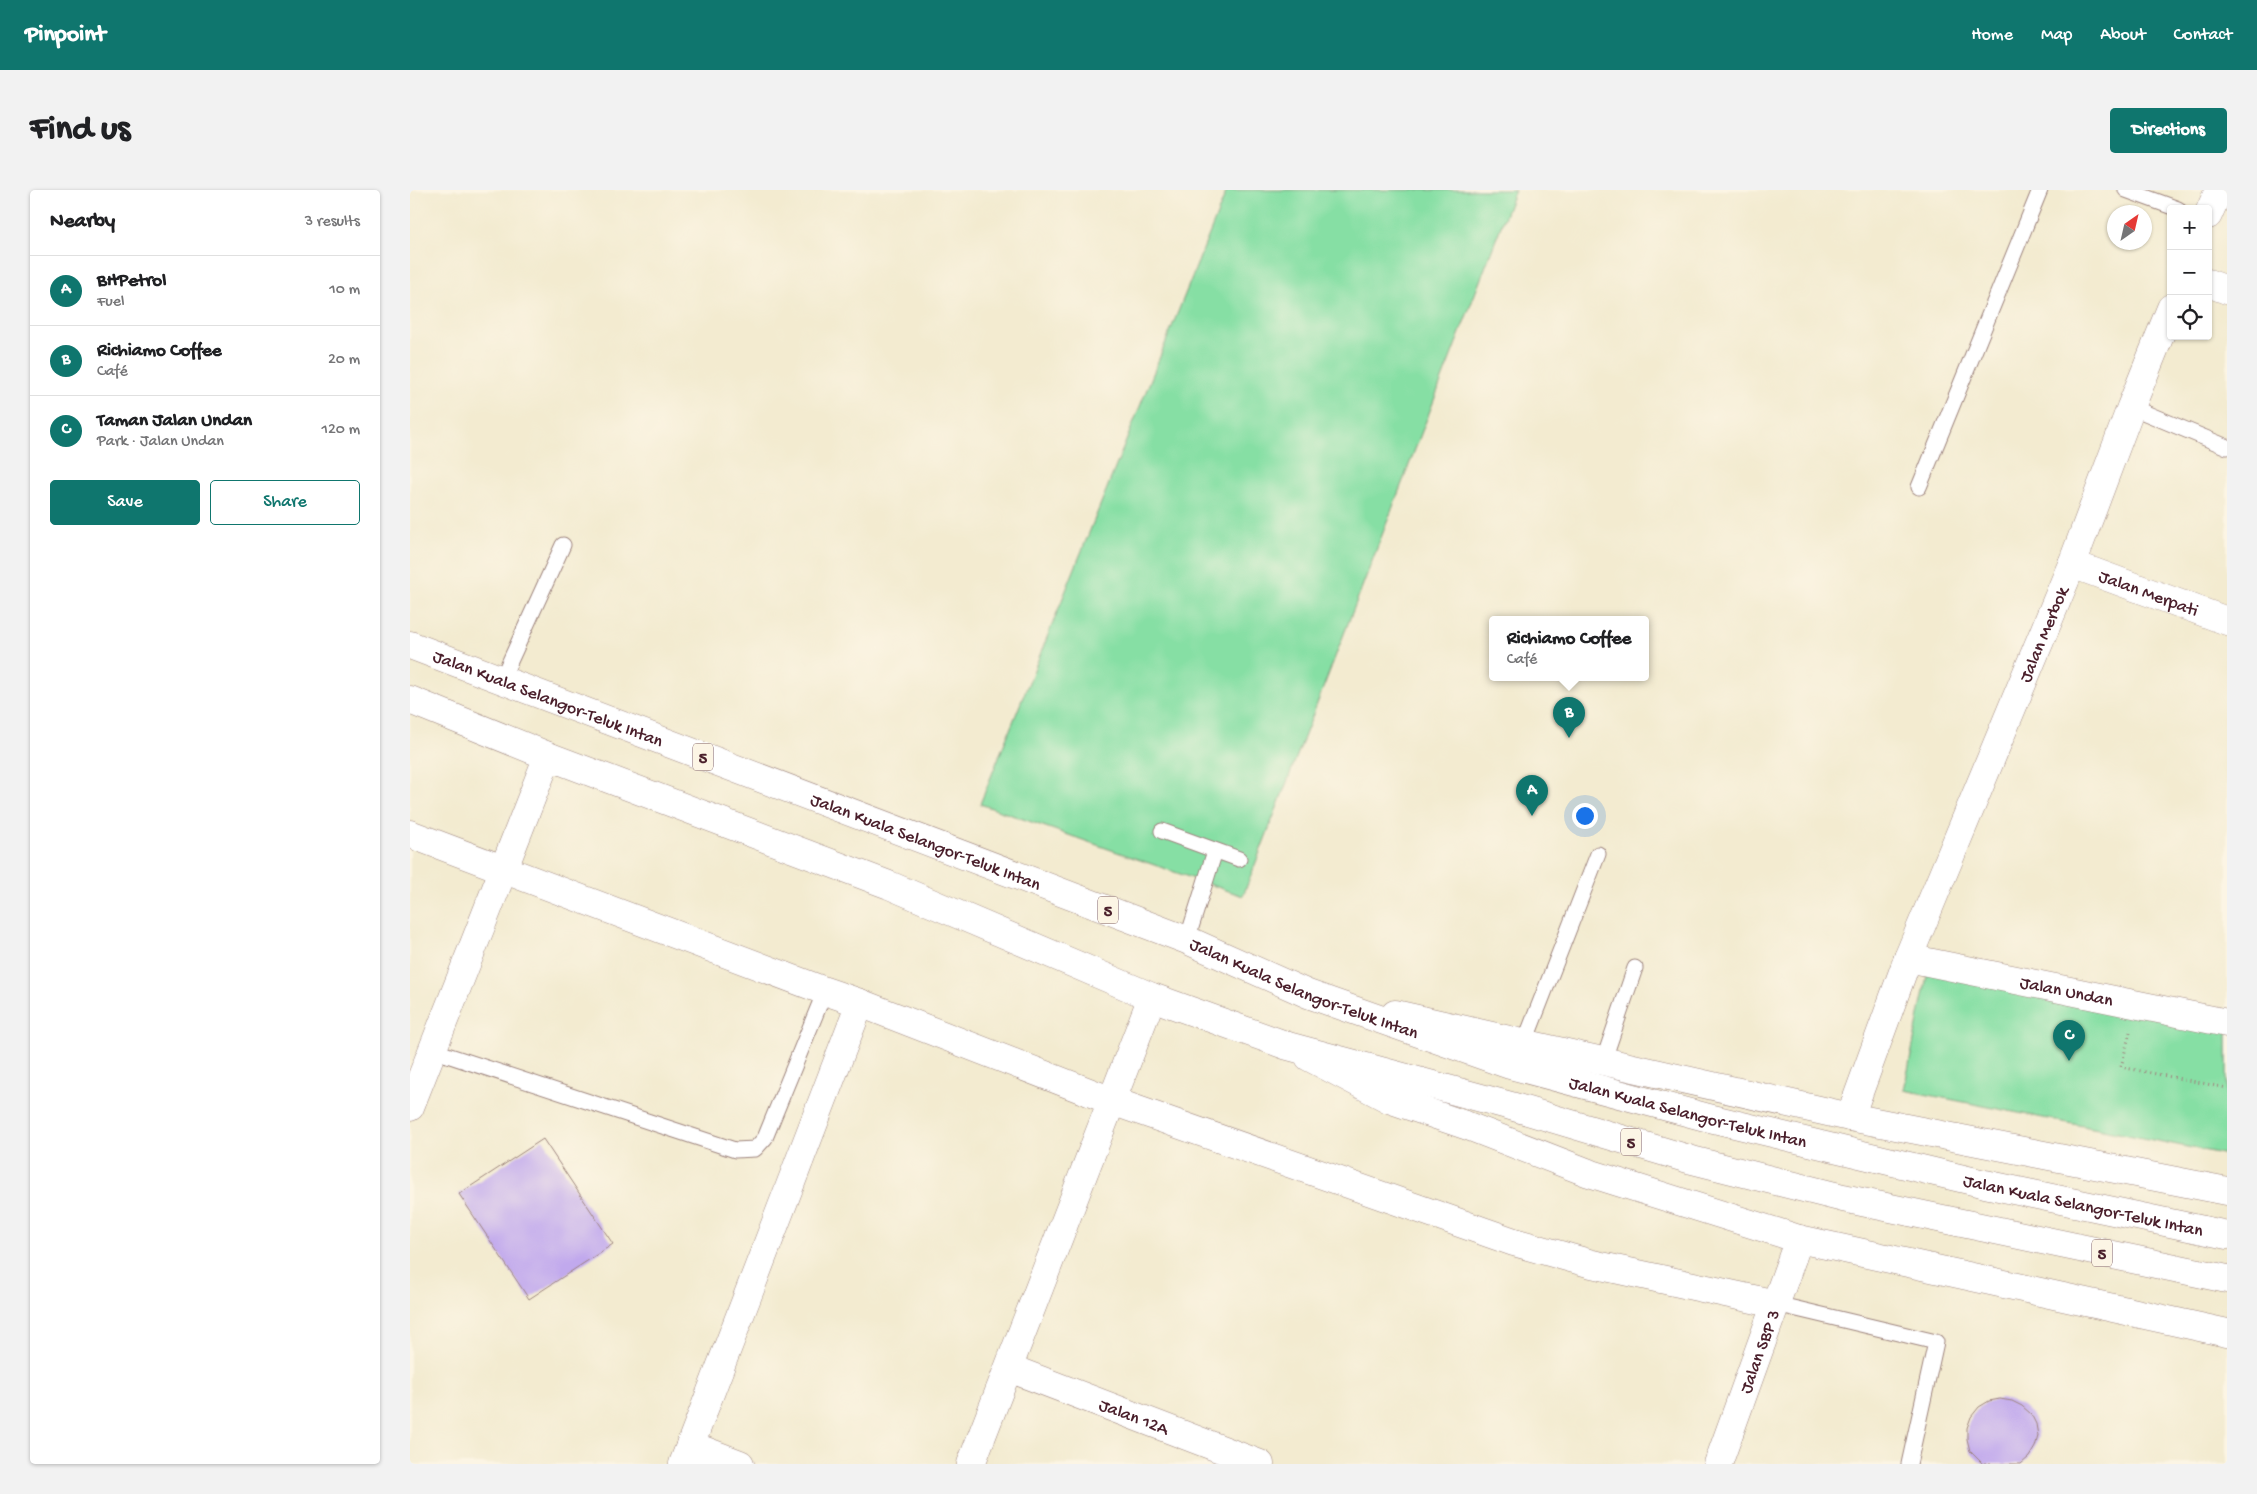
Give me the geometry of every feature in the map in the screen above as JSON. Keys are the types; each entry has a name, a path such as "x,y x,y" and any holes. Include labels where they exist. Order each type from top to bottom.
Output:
{"main road":[{"path":"2212,206 2218,190"},
{"path":"2212,284 2227,290"},
{"name":"Jalan Merbok","path":"1850,1118 1908,958 2072,564 2167,318"},
{"name":"Jalan Merpati","path":"2072,564 2227,621"},
{"name":"Jalan Kuala Selangor-Teluk Intan","path":"410,645 1187,940 1308,994 1510,1065 1705,1117 1985,1184 2227,1235"},
{"name":"5","path":"410,700 548,756 889,885 1152,997 1288,1046 1511,1106 1692,1160 1843,1198 2227,1279"},
{"path":"410,1107 502,868 548,756"},
{"path":"410,834 860,1003 1112,1101 1514,1242 1592,1264 1776,1304"},
{"name":"Jalan Undan","path":"1908,958 2227,1023"},
{"path":"1308,994 1850,1118 2227,1191"},
{"path":"971,1464 1152,997"},
{"path":"740,1464 686,1454 860,1003"},
{"path":"1288,1046 1389,1099 1468,1126 1589,1173 1799,1239 2227,1333"},
{"name":"Jalan SBP 3","path":"1718,1464 1799,1239"},
{"name":"Jalan 12A","path":"1009,1368 1260,1464"}],"lane":[{"path":"1919,487 2040,190"},
{"path":"2126,190 2167,205"},
{"path":"2131,407 2227,447"},
{"path":"501,681 563,545"},
{"path":"1162,832 1239,859"},
{"path":"1187,940 1215,851"},
{"path":"1524,1044 1598,854"},
{"path":"1603,1062 1635,968"},
{"path":"432,1050 735,1150 754,1149 765,1138 825,991"},
{"path":"1776,1304 1936,1342 1909,1464"}],"path":[{"path":"2136,1004 2121,1067 2227,1088"}],"green space":[{"path":"1227,190 1515,190 1243,896 980,804"},
{"path":"1928,971 2227,1031 2227,1155 1904,1090"}],"building":[{"path":"543,1139 613,1244 529,1299 459,1194"},
{"path":"2000,1399 2012,1401 2022,1406 2031,1414 2036,1424 2038,1436 2035,1447 2029,1457 2021,1464 1983,1464 1970,1451 1967,1428 1971,1417 1979,1407 1989,1401"}],"place":[{"name":"Richiamo Coffee","path":"1569,738"},
{"name":"BHPetrol","path":"1532,816"},
{"name":"Taman Jalan Undan","path":"2069,1061"}]}
